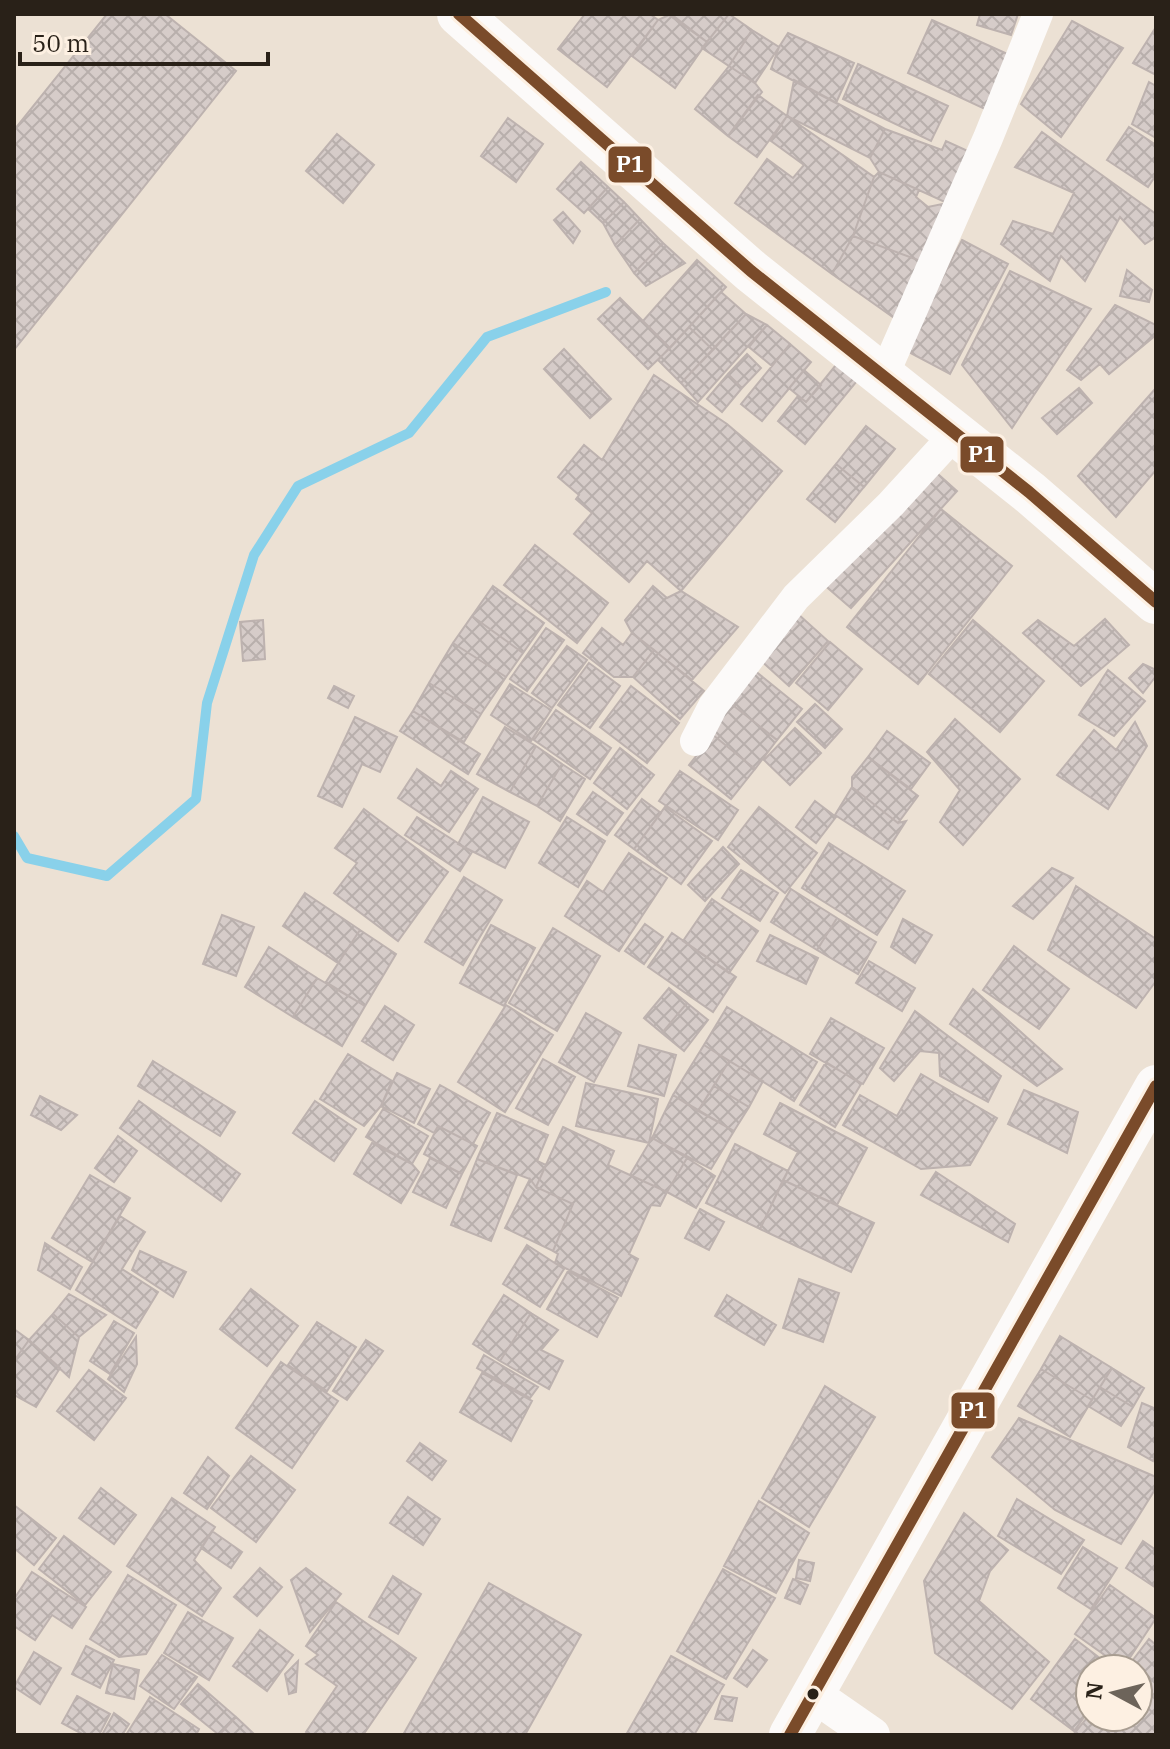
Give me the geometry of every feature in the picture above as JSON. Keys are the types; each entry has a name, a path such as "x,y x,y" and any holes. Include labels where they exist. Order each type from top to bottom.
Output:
{"main road":[{"path":"459,14 751,271 1029,492 1156,602"},
{"path":"790,1735 1156,1086"}],"street":[{"path":"884,375 988,138 1038,14"},
{"path":"695,741 713,706 796,597 891,504 956,433"},
{"path":"813,1694 872,1735"}],"building":[{"path":"107,14 165,14 236,71 14,350 14,130"},
{"path":"585,14 650,14 658,20 607,87 558,49"},
{"path":"671,14 729,14 707,42"},
{"path":"729,14 752,30 729,66 702,48"},
{"path":"980,14 1018,14 1011,35 977,25"},
{"path":"669,15 707,42 675,88 632,56 658,20"},
{"path":"932,20 1012,56 987,110 908,73"},
{"path":"1072,21 1123,48 1061,137 1021,104"},
{"path":"1156,27 1156,71 1154,74 1133,63"},
{"path":"752,30 779,47 755,83 729,66"},
{"path":"788,33 854,63 836,103 771,69"},
{"path":"858,64 948,106 931,141 843,99"},
{"path":"729,66 755,83 762,92 728,136 695,109"},
{"path":"794,80 885,129 870,158 787,116"},
{"path":"1149,82 1156,86 1156,138 1132,124"},
{"path":"758,95 787,116 757,157 728,136"},
{"path":"787,116 874,177 853,236 832,274 735,203 767,159 793,178 804,165 771,141"},
{"path":"508,118 543,144 516,182 481,156"},
{"path":"1129,127 1156,145 1156,175 1148,187 1107,160"},
{"path":"885,129 942,150 946,141 970,152 947,203 879,172 870,158"},
{"path":"1042,132 1156,214 1156,237 1145,244 1120,217 1085,281 1061,256 1050,281 1001,244 1013,221 1053,234 1074,193 1015,167"},
{"path":"337,134 374,165 343,203 306,171"},
{"path":"581,162 608,187 584,213 557,189"},
{"path":"879,172 919,190 916,197 928,207 947,203 926,263 853,236 874,177"},
{"path":"608,187 624,202 603,223 588,209"},
{"path":"624,202 640,219 615,245 603,223"},
{"path":"563,212 580,231 573,243 554,220"},
{"path":"640,219 663,243 634,273 615,245"},
{"path":"853,236 926,263 897,320 832,274"},
{"path":"962,240 1008,264 950,374 905,350"},
{"path":"663,243 685,263 646,286 634,273"},
{"path":"697,260 726,287 670,348 643,321"},
{"path":"1127,270 1152,290 1149,302 1120,296"},
{"path":"1010,271 1091,309 1012,428 962,365"},
{"path":"721,292 746,314 713,350 689,327"},
{"path":"620,298 670,348 648,369 598,319"},
{"path":"1115,305 1156,325 1156,335 1109,374 1100,364 1081,380 1067,370"},
{"path":"746,314 767,325 698,402 681,383"},
{"path":"767,325 790,344 772,366 749,347"},
{"path":"689,327 713,350 681,383 658,360"},
{"path":"790,344 811,362 762,421 741,404"},
{"path":"564,349 611,399 590,418 544,369"},
{"path":"747,354 761,368 742,388 728,374"},
{"path":"836,365 857,381 805,444 778,421 798,396 806,402"},
{"path":"804,370 821,385 806,402 789,388"},
{"path":"728,374 742,388 722,412 707,399"},
{"path":"654,375 727,424 782,471 681,591 647,561 629,582 574,534 592,513 576,499 579,495 558,477 584,445 602,460"},
{"path":"1079,388 1092,403 1057,434 1042,418"},
{"path":"1156,388 1156,470 1116,517 1078,476"},
{"path":"866,426 895,449 864,487 836,464"},
{"path":"836,464 864,487 835,522 807,499"},
{"path":"929,466 957,491 851,608 823,584"},
{"path":"941,509 1012,566 918,684 847,627"},
{"path":"535,545 608,603 577,643 504,585"},
{"path":"493,586 544,623 523,653 472,616"},
{"path":"653,586 667,598 681,591 738,627 692,680 632,633 625,620"},
{"path":"798,614 828,641 789,686 758,658"},
{"path":"472,616 523,653 506,677 453,643"},
{"path":"1105,619 1129,645 1081,686 1023,633 1038,620 1074,646"},
{"path":"263,620 265,659 243,661 240,622"},
{"path":"973,620 1044,681 1000,732 929,674"},
{"path":"546,628 564,640 527,691 510,679"},
{"path":"602,628 623,645 632,633 654,650 633,677 614,677 583,653"},
{"path":"830,642 862,669 828,710 796,683"},
{"path":"453,643 506,677 481,714 429,683"},
{"path":"567,646 587,660 552,708 532,693"},
{"path":"654,650 704,691 680,719 633,677"},
{"path":"589,663 620,686 590,728 558,705"},
{"path":"1143,664 1156,670 1156,676 1143,693 1129,678"},
{"path":"754,670 802,709 777,740 729,702"},
{"path":"1108,670 1145,701 1114,736 1079,715"},
{"path":"429,683 481,714 464,742 413,711"},
{"path":"510,684 551,710 531,741 491,715"},
{"path":"334,686 354,696 348,708 328,698"},
{"path":"631,686 679,723 647,763 600,727"},
{"path":"729,702 777,740 755,769 713,735"},
{"path":"815,704 842,729 825,748 797,722"},
{"path":"556,710 611,748 590,779 534,740"},
{"path":"413,711 480,754 468,774 400,731"},
{"path":"355,717 397,737 380,772 362,764 342,807 318,796"},
{"path":"955,719 1020,779 963,845 940,822 960,790 927,752"},
{"path":"1135,722 1147,746 1108,809 1057,775 1094,730 1116,750"},
{"path":"505,727 536,746 510,792 477,774"},
{"path":"795,728 821,753 790,785 764,760"},
{"path":"887,731 930,763 911,789 868,757"},
{"path":"713,735 755,769 731,799 689,765"},
{"path":"536,746 562,764 537,806 510,792"},
{"path":"620,748 654,775 627,809 594,783"},
{"path":"868,757 918,796 898,823 852,787 852,777"},
{"path":"562,764 585,779 560,821 537,806"},
{"path":"417,769 441,786 451,771 478,789 449,832 398,798"},
{"path":"680,771 738,810 718,840 659,801"},
{"path":"852,787 898,823 906,821 888,849 835,815"},
{"path":"593,792 623,813 607,835 577,814"},
{"path":"483,797 529,822 505,868 458,844"},
{"path":"642,799 661,813 634,849 615,835"},
{"path":"815,801 836,817 816,843 796,827"},
{"path":"665,807 712,841 681,884 634,849"},
{"path":"759,807 817,853 785,893 728,847"},
{"path":"364,809 448,872 398,941 334,893 357,863 335,848"},
{"path":"417,817 472,852 460,871 405,835"},
{"path":"567,817 605,841 578,887 539,863"},
{"path":"829,843 905,891 877,935 802,888"},
{"path":"723,847 739,864 705,901 688,885"},
{"path":"629,853 667,878 619,951 565,916 587,881 603,892"},
{"path":"1052,868 1073,878 1033,919 1013,906"},
{"path":"741,870 778,893 760,921 722,898"},
{"path":"464,877 502,900 463,965 425,942"},
{"path":"1076,886 1156,939 1156,981 1136,1008 1048,950"},
{"path":"791,889 837,918 817,950 771,922"},
{"path":"305,893 360,930 338,963 283,926"},
{"path":"712,899 758,931 729,973 683,941"},
{"path":"222,915 254,927 236,976 203,964"},
{"path":"837,918 876,942 858,974 817,950"},
{"path":"903,919 932,935 915,963 891,947"},
{"path":"645,924 663,937 644,964 625,951"},
{"path":"491,925 535,948 504,1006 460,983"},
{"path":"553,928 600,956 557,1031 509,1003"},
{"path":"360,930 396,954 365,1006 326,982"},
{"path":"672,933 736,977 713,1012 648,967"},
{"path":"770,935 818,958 806,984 757,961"},
{"path":"1014,946 1069,989 1039,1029 983,990"},
{"path":"269,947 317,978 293,1017 245,987"},
{"path":"869,961 915,988 902,1011 856,983"},
{"path":"317,978 365,1006 342,1046 293,1017"},
{"path":"669,988 687,1003 662,1033 644,1018"},
{"path":"973,989 1062,1069 1037,1086 950,1024"},
{"path":"687,1003 708,1020 684,1051 662,1033"},
{"path":"506,1005 553,1035 505,1112 458,1082"},
{"path":"385,1006 414,1025 393,1060 362,1041"},
{"path":"727,1007 817,1062 794,1101 704,1045"},
{"path":"915,1011 1001,1076 988,1102 940,1076 939,1053 920,1051 894,1081 880,1068"},
{"path":"586,1013 621,1033 594,1082 559,1062"},
{"path":"831,1018 884,1048 863,1084 810,1054"},
{"path":"639,1045 676,1055 664,1096 628,1086"},
{"path":"704,1045 729,1061 698,1111 673,1095"},
{"path":"348,1054 392,1081 381,1106 364,1126 320,1099"},
{"path":"543,1059 575,1077 548,1125 516,1108"},
{"path":"153,1061 235,1112 220,1136 138,1086"},
{"path":"729,1061 763,1081 749,1107 714,1086"},
{"path":"826,1062 861,1084 835,1127 800,1105"},
{"path":"397,1073 430,1089 414,1123 381,1106"},
{"path":"921,1074 997,1118 970,1165 921,1169 843,1125 860,1095 897,1116"},
{"path":"586,1083 658,1099 649,1143 576,1126"},
{"path":"440,1085 490,1113 473,1144 438,1126 434,1133 418,1124"},
{"path":"714,1086 749,1107 734,1131 698,1111"},
{"path":"1024,1090 1078,1112 1067,1153 1008,1124"},
{"path":"673,1095 734,1131 711,1169 652,1138"},
{"path":"40,1096 77,1115 61,1130 31,1115"},
{"path":"139,1101 240,1174 221,1201 120,1128"},
{"path":"315,1101 356,1129 334,1161 293,1133"},
{"path":"780,1103 867,1148 837,1205 783,1180 798,1152 764,1134"},
{"path":"383,1109 428,1136 412,1164 366,1137"},
{"path":"497,1113 548,1135 537,1161 546,1165 536,1187 530,1179 477,1159"},
{"path":"438,1126 477,1146 462,1174 424,1154"},
{"path":"563,1127 614,1151 608,1165 667,1192 660,1206 651,1205 629,1254 638,1259 621,1296 555,1263 558,1254 553,1251 573,1204 536,1187"},
{"path":"118,1136 137,1151 114,1182 95,1168"},
{"path":"652,1138 687,1158 667,1192 630,1175"},
{"path":"372,1143 412,1164 419,1172 401,1203 354,1174"},
{"path":"735,1144 788,1171 760,1229 706,1203"},
{"path":"430,1158 462,1174 446,1208 413,1192"},
{"path":"687,1158 715,1176 696,1208 667,1192"},
{"path":"477,1159 517,1175 491,1241 451,1225"},
{"path":"936,1172 1015,1224 1008,1242 921,1195"},
{"path":"90,1175 130,1198 92,1262 52,1238"},
{"path":"530,1179 536,1187 573,1204 553,1251 505,1228"},
{"path":"783,1180 874,1223 851,1272 760,1229"},
{"path":"700,1209 724,1222 709,1250 685,1238"},
{"path":"120,1216 145,1232 122,1269 158,1292 136,1328 76,1290"},
{"path":"45,1243 82,1267 70,1289 38,1270"},
{"path":"527,1245 564,1269 540,1307 503,1284"},
{"path":"140,1251 186,1272 173,1297 132,1270"},
{"path":"568,1271 618,1298 597,1337 547,1309"},
{"path":"799,1279 839,1293 823,1342 783,1328"},
{"path":"251,1289 298,1326 267,1366 220,1329"},
{"path":"69,1294 106,1315 79,1337 53,1314"},
{"path":"504,1295 531,1313 500,1361 473,1344"},
{"path":"727,1295 776,1325 764,1345 715,1316"},
{"path":"531,1313 558,1330 541,1350 563,1361 549,1389 500,1361"},
{"path":"53,1314 79,1337 69,1377 29,1340"},
{"path":"114,1321 134,1333 110,1374 90,1361"},
{"path":"317,1322 356,1347 327,1391 288,1365"},
{"path":"14,1329 29,1340 14,1361"},
{"path":"1060,1336 1112,1368 1092,1400 1041,1369"},
{"path":"136,1337 137,1364 124,1392 108,1379"},
{"path":"29,1340 60,1368 36,1407 14,1395 14,1361"},
{"path":"366,1340 383,1351 347,1400 333,1391"},
{"path":"484,1355 538,1387 530,1398 477,1368"},
{"path":"281,1362 338,1401 292,1468 236,1428"},
{"path":"1112,1368 1144,1388 1133,1407 1100,1387"},
{"path":"1041,1369 1092,1400 1070,1437 1018,1406"},
{"path":"89,1370 126,1398 94,1440 57,1411"},
{"path":"482,1373 532,1401 511,1441 460,1412"},
{"path":"825,1386 875,1417 809,1527 762,1498"},
{"path":"1100,1387 1133,1407 1121,1426 1088,1406"},
{"path":"1142,1403 1156,1409 1156,1454 1153,1461 1128,1447"},
{"path":"1019,1418 1156,1477 1156,1488 1121,1544 1055,1510 992,1457"},
{"path":"420,1443 446,1461 432,1480 407,1461"},
{"path":"251,1456 295,1490 256,1542 211,1508"},
{"path":"208,1457 229,1476 207,1509 184,1493"},
{"path":"101,1488 136,1515 114,1544 79,1518"},
{"path":"408,1497 440,1519 423,1545 390,1523"},
{"path":"172,1498 215,1527 194,1560 221,1588 202,1616 127,1566"},
{"path":"1017,1499 1084,1540 1061,1574 998,1536"},
{"path":"759,1501 809,1533 776,1593 724,1566"},
{"path":"14,1505 56,1538 34,1565 14,1548"},
{"path":"964,1513 1008,1550 990,1571 979,1601 1049,1662 1012,1709 935,1653 924,1581"},
{"path":"212,1531 242,1552 231,1568 201,1548"},
{"path":"64,1536 111,1572 85,1605 39,1569"},
{"path":"1143,1541 1156,1550 1156,1588 1126,1568"},
{"path":"1083,1547 1117,1568 1091,1609 1058,1588"},
{"path":"799,1560 814,1563 810,1581 796,1578"},
{"path":"260,1568 282,1587 257,1616 234,1597"},
{"path":"306,1568 341,1594 310,1632 291,1580"},
{"path":"723,1569 775,1598 726,1679 677,1651"},
{"path":"32,1572 86,1607 72,1628 52,1615 35,1640 14,1626 14,1599"},
{"path":"128,1575 176,1605 146,1654 119,1657 90,1639"},
{"path":"393,1576 421,1594 398,1634 369,1617"},
{"path":"793,1579 808,1585 800,1604 785,1598"},
{"path":"489,1583 581,1635 525,1735 403,1735"},
{"path":"1110,1585 1156,1618 1133,1653 1102,1653 1075,1634"},
{"path":"336,1602 416,1658 363,1735 310,1735 306,1732 337,1686 306,1664 318,1655 306,1646"},
{"path":"188,1612 233,1638 209,1680 164,1653"},
{"path":"260,1630 293,1655 267,1691 233,1666"},
{"path":"1075,1639 1093,1653 1074,1653 1074,1731 1031,1699"},
{"path":"1149,1639 1156,1645 1156,1735 1073,1735 1154,1733 1154,1653 1138,1653"},
{"path":"86,1646 114,1660 100,1688 72,1674"},
{"path":"753,1650 767,1660 747,1687 734,1678"},
{"path":"34,1652 61,1668 40,1704 14,1687"},
{"path":"162,1655 197,1677 174,1709 140,1686"},
{"path":"671,1656 724,1685 694,1735 626,1735"},
{"path":"298,1661 296,1692 289,1694 285,1674"},
{"path":"113,1664 139,1670 134,1699 106,1693"},
{"path":"198,1684 236,1717 219,1735 181,1704"},
{"path":"77,1696 110,1714 99,1735 84,1735 62,1723"},
{"path":"722,1696 737,1698 732,1721 715,1719"},
{"path":"150,1697 199,1729 196,1735 126,1735"},
{"path":"114,1713 129,1724 122,1735 102,1735"},
{"path":"236,1717 255,1735 219,1735"}],"waterway":[{"path":"14,836 27,858 107,876 196,799 207,703 254,555 298,486 409,433 487,337 606,292"}],"transit line":[{"name":"P1","path":"459,14 751,271 1029,492 1156,602"},
{"name":"P1","path":"790,1735 1156,1086"}]}
